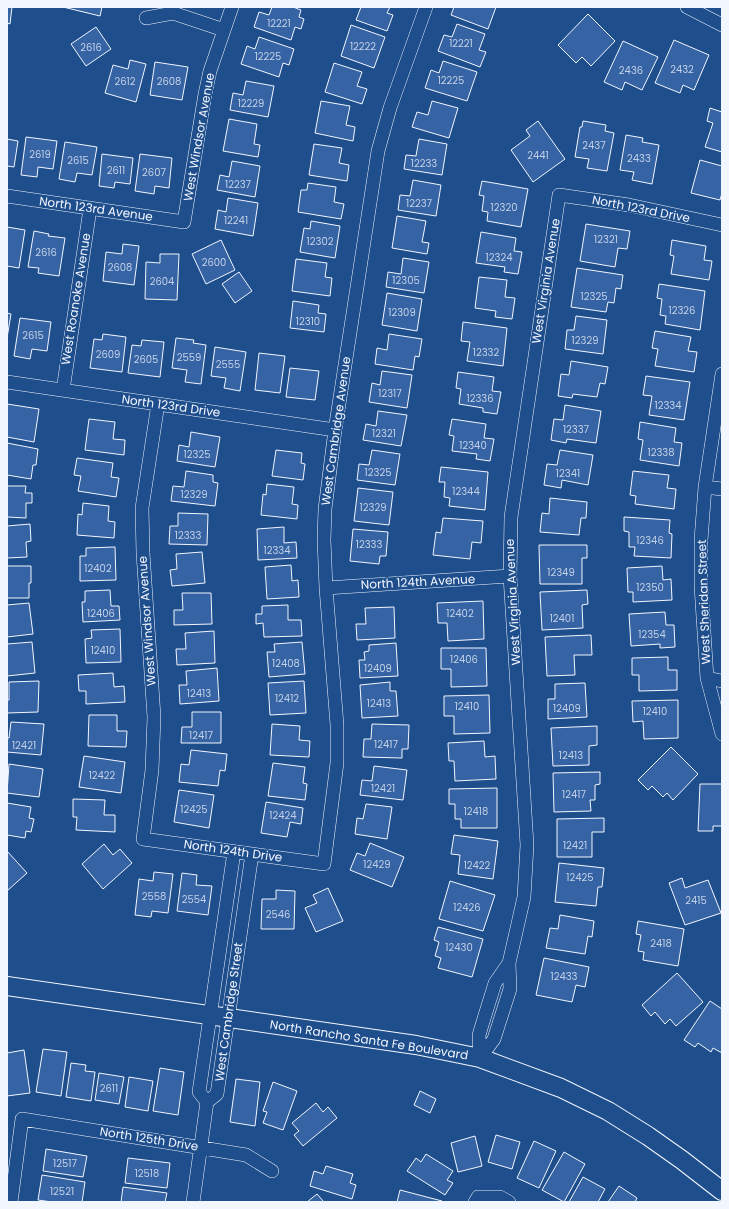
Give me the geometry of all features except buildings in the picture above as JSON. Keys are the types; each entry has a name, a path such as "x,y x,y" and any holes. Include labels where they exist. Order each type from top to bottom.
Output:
{"street":[{"name":"West Windsor Avenue","path":"184,222 204,94 210,71 232,7"},
{"name":"West Cambridge Avenue","path":"324,864 336,763 337,725 326,588 324,540 325,509 378,151 390,108 426,7"},
{"path":"687,7 722,25"},
{"path":"146,18 173,14 224,30"},
{"name":"North 123rd Drive","path":"559,195 629,205 722,225"},
{"name":"West Virginia Avenue","path":"480,1058 479,1035 495,983 509,963 524,897 527,845 510,576 510,543 514,494 559,195"},
{"name":"North 123rd Avenue","path":"7,196 184,222"},
{"name":"West Roanoke Avenue","path":"63,390 90,209"},
{"name":"West Sheridan Street","path":"722,374 705,487 702,540 702,586 707,678 722,734"},
{"name":"North 123rd Drive","path":"7,382 336,430"},
{"name":"West Windsor Avenue","path":"143,839 152,770 154,717 144,570 142,508 158,404"},
{"path":"705,487 722,489"},
{"name":"North 124th Avenue","path":"326,588 510,576"},
{"path":"707,678 722,681"},
{"name":"North 124th Drive","path":"143,839 324,864"},
{"name":"West Cambridge Street","path":"234,852 219,1016 217,1094 207,1102 199,1092 219,1016 252,854"},
{"name":"North Rancho Santa Fe Boulevard","path":"7,986 416,1045 480,1058 561,1088 608,1111 648,1136 722,1191"},
{"path":"193,1202 207,1102"},
{"name":"North 125th Drive","path":"11,1202 22,1119 246,1155 272,1171"},
{"path":"477,1199 500,1197 509,1202"}]}
